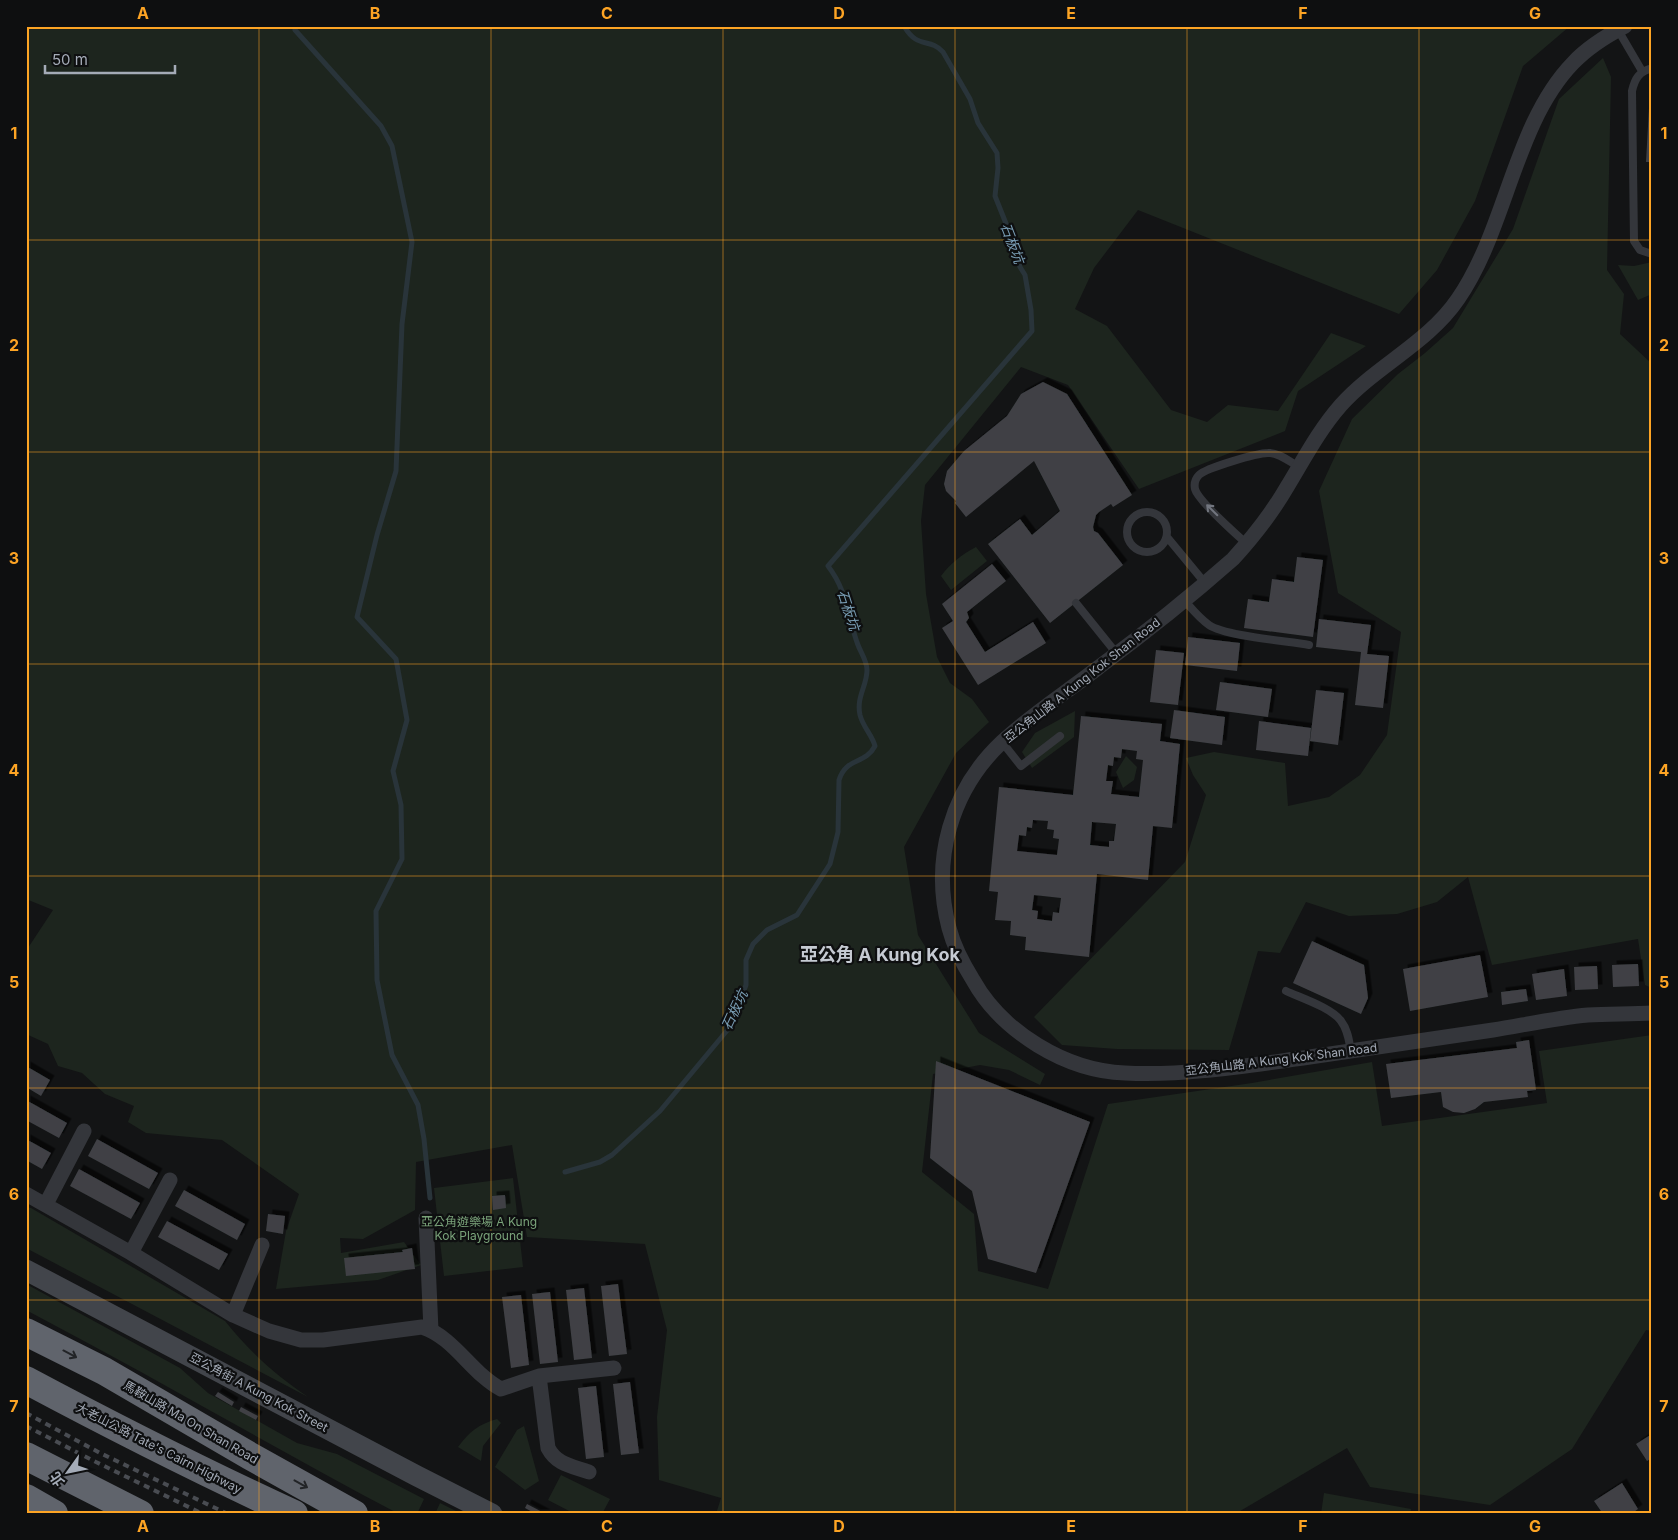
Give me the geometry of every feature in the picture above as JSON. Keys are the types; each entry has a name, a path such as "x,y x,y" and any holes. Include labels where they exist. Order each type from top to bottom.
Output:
{"highway":[{"name":"馬鞍山路 Ma On Shan Road","path":"26,1332 104,1371 218,1438 354,1514"},
{"name":"大老山公路 Tate's Cairn Highway","path":"26,1380 115,1427 294,1514"},
{"path":"26,1456 140,1514"},
{"path":"26,1498 54,1514"}],"main road":[{"name":"亞公角街 A Kung Kok Street","path":"26,1270 492,1514"}],"street":[{"name":"亞公角山路 A Kung Kok Shan Road","path":"1621,28 1588,50 1573,63 1546,99 1523,149 1481,260 1457,301 1428,332 1372,376 1342,404 1321,429 1276,505 1233,560 1002,742 982,763 955,807 946,837 942,872 949,930 961,960 978,990 998,1015 1021,1034 1048,1051 1082,1065 1121,1073 1160,1074 1252,1065 1587,1015 1652,1013"},
{"path":"46,1204 84,1131"},
{"path":"131,1253 170,1180"},
{"path":"26,1194 131,1253 233,1315 268,1331 302,1340 323,1340 422,1327 431,1330 452,1346 492,1384 501,1389 538,1376 614,1368"},
{"path":"426,1218 431,1330"},
{"path":"233,1315 262,1245"},
{"path":"538,1376 548,1448 553,1458 590,1472"}],"lane":[{"path":"1621,28 1642,71"},
{"path":"1651,254 1640,250 1634,241 1632,91 1634,79 1642,71 1652,68"},
{"path":"1247,544 1199,497 1194,485 1196,479 1210,468 1266,452 1280,456 1299,467"},
{"path":"1167,538 1159,549 1146,552 1133,547 1129,542 1127,528 1133,517 1138,513 1151,512 1162,519 1167,531 1167,538 1205,583"},
{"path":"1184,600 1210,626 1230,633 1309,645"},
{"path":"1076,602 1116,654"},
{"path":"1002,742 1022,766 1060,736"},
{"path":"1286,991 1332,1012 1341,1020 1347,1033 1351,1051"}],"green space":[{"path":"26,26 1570,26 1523,66 1475,201 1437,270 1399,314 1138,210 1094,268 1075,309 1107,326 1171,410 1207,422 1228,405 1278,411 1331,333 1366,346 1298,391 1285,431 1139,489 1068,385 1021,367 925,485 921,521 926,594 937,657 950,683 972,699 989,722 956,753 904,847 918,935 979,1033 1045,1074 1040,1085 1009,1070 980,1065 933,1074 922,1172 974,1214 978,1271 1048,1289 1108,1104 1252,1083 1372,1062 1382,1126 1547,1103 1539,1051 1652,1035 1652,1331 1646,1330 1572,1449 1490,1505 1370,1487 1347,1448 1235,1514 716,1514 721,1498 659,1480 657,1417 667,1330 645,1244 527,1237 512,1145 416,1162 415,1210 363,1239 340,1238 341,1253 404,1242 421,1265 378,1280 276,1289 286,1231 299,1194 222,1140 146,1133 128,1122 134,1106 105,1094 82,1073 58,1066 48,1044 26,1034 26,951 53,910 26,899"},
{"path":"1603,58 1611,77 1607,270 1624,294 1620,334 1652,364 1652,988 1645,985 1638,939 1492,965 1468,877 1437,902 1397,914 1349,916 1306,902 1280,953 1258,951 1229,1050 1117,1049 1062,1045 1034,1017 1185,862 1206,795 1193,775 1186,758 1214,752 1285,763 1288,806 1329,797 1360,775 1387,735 1401,632 1338,593 1319,491 1352,419 1398,374 1453,328 1513,229 1559,99"},
{"path":"1652,262 1652,294 1638,300 1618,265 1634,266"},
{"path":"976,547 987,561 951,590 941,576 957,560"},
{"path":"1075,711 1074,737 1032,768 1022,752 1035,733"},
{"path":"1126,756 1137,767 1134,780 1123,788 1116,772"},
{"name":"亞公角遊樂場 A Kung Kok Playground","path":"513,1178 523,1267 444,1276 434,1188"},
{"path":"26,1207 31,1208 225,1321 264,1362 308,1397 26,1248"},
{"path":"26,1284 180,1368 208,1393 297,1443 337,1454 424,1499 417,1514 399,1514 26,1310"},
{"path":"497,1419 501,1423 483,1446 481,1461 458,1447 475,1429"},
{"path":"524,1426 539,1481 525,1490 495,1467 517,1430"},
{"path":"561,1475 610,1499 602,1514 575,1514 548,1500"},
{"path":"1324,1493 1411,1509 1410,1514 1321,1514"},
{"path":"440,1503 462,1514 435,1514"}],"building":[{"path":"1650,90 1652,90 1652,162 1646,162"},
{"path":"1043,382 1067,394 1132,495 1113,507 1111,504 1099,512 1096,515 1093,527 1094,531 1098,533 1123,565 1050,623 988,544 1020,519 1032,535 1060,511 1034,461 966,517 955,503 956,501 946,491 944,484 947,471 964,451 1007,416 1021,394"},
{"path":"1297,557 1323,560 1313,637 1244,628 1248,599 1269,602 1272,579 1294,582"},
{"path":"992,564 1006,581 967,612 969,618 966,622 985,652 1033,622 1046,643 978,685 942,628 953,621 942,604"},
{"path":"1319,619 1371,625 1367,654 1389,656 1383,708 1355,705 1361,652 1316,647"},
{"path":"1188,637 1240,643 1237,671 1185,665"},
{"path":"1156,650 1184,653 1178,705 1150,702"},
{"path":"1220,682 1272,689 1268,717 1216,710"},
{"path":"1316,690 1344,693 1338,745 1310,741"},
{"path":"1174,710 1225,717 1222,745 1170,738"},
{"path":"1081,716 1162,724 1160,741 1180,744 1172,828 1153,826 1148,880 1097,874 1089,957 1025,950 1026,937 1010,935 1011,921 995,920 998,892 989,891 999,787 1073,795","holes":["1122,749 1137,751 1136,759 1143,760 1139,797 1111,794 1113,781 1106,781 1108,765 1113,766 1114,757 1121,758","1033,820 1048,821 1047,829 1054,830 1053,838 1059,839 1057,855 1017,851 1019,835 1026,836 1027,827 1032,828","1092,822 1116,824 1114,841 1109,841 1109,847 1090,845","1034,895 1061,898 1059,913 1053,912 1052,921 1037,919 1038,911 1032,910"]},
{"path":"1259,721 1311,728 1308,756 1256,750"},
{"path":"1312,941 1364,965 1368,998 1361,1014 1293,983"},
{"path":"1480,955 1488,997 1410,1011 1403,969"},
{"path":"1638,964 1639,986 1613,987 1612,965"},
{"path":"1597,966 1598,989 1575,990 1574,967"},
{"path":"1564,969 1567,996 1536,1000 1532,974"},
{"path":"1526,989 1528,1001 1502,1005 1501,992"},
{"path":"1529,1040 1536,1090 1527,1091 1528,1097 1484,1102 1475,1109 1464,1113 1453,1112 1443,1107 1441,1092 1391,1098 1386,1064 1517,1048 1516,1042"},
{"path":"936,1061 1090,1122 1036,1273 988,1259 972,1191 930,1158"},
{"path":"26,1066 50,1080 41,1096 26,1087"},
{"path":"26,1100 67,1123 59,1138 26,1120"},
{"path":"26,1139 51,1153 42,1169 26,1160"},
{"path":"97,1139 158,1173 149,1189 88,1156"},
{"path":"79,1169 140,1203 131,1219 70,1186"},
{"path":"184,1190 245,1224 237,1240 175,1206"},
{"path":"505,1195 506,1208 493,1210 492,1196"},
{"path":"268,1214 285,1216 283,1234 266,1231"},
{"path":"167,1221 228,1254 219,1270 158,1237"},
{"path":"412,1248 415,1269 346,1276 344,1258 403,1252 402,1250"},
{"path":"618,1284 627,1354 609,1356 601,1286"},
{"path":"584,1288 592,1358 574,1360 566,1290"},
{"path":"550,1292 558,1362 540,1364 532,1294"},
{"path":"521,1295 529,1365 511,1368 502,1297"},
{"path":"630,1382 639,1453 621,1455 613,1384"},
{"path":"596,1386 604,1457 586,1459 578,1388"},
{"path":"218,1392 234,1402 232,1406 215,1396"},
{"path":"241,1407 258,1416 256,1420 239,1411"},
{"path":"1652,1434 1652,1458 1647,1461 1636,1444"},
{"path":"1622,1483 1638,1509 1631,1514 1603,1514 1594,1501"},
{"path":"527,1504 546,1514 536,1514 525,1508"}],"waterway":[{"name":"石板坑","path":"565,1172 600,1162 612,1155 660,1111 730,1027 746,985 746,960 753,944 767,930 797,915 830,864 838,832 839,780 846,768 866,756 875,746 861,719 859,709 860,697 867,676 866,663 854,634 840,585 828,566 1032,331 1031,310 1025,275 1020,267 1015,246 995,196 998,168 997,153 978,123 970,99 943,52 933,45 914,38 904,26"},
{"path":"295,30 381,126 392,146 412,242 402,324 396,471 377,535 357,617 396,659 407,720 393,771 401,805 402,859 376,911 377,980 392,1055 418,1105 424,1139 430,1198"}],"railway":[{"path":"26,1413 100,1453 228,1514"},
{"path":"26,1426 203,1514"}],"district":[{"name":"亞公角 A Kung Kok","path":"880,954"}]}
